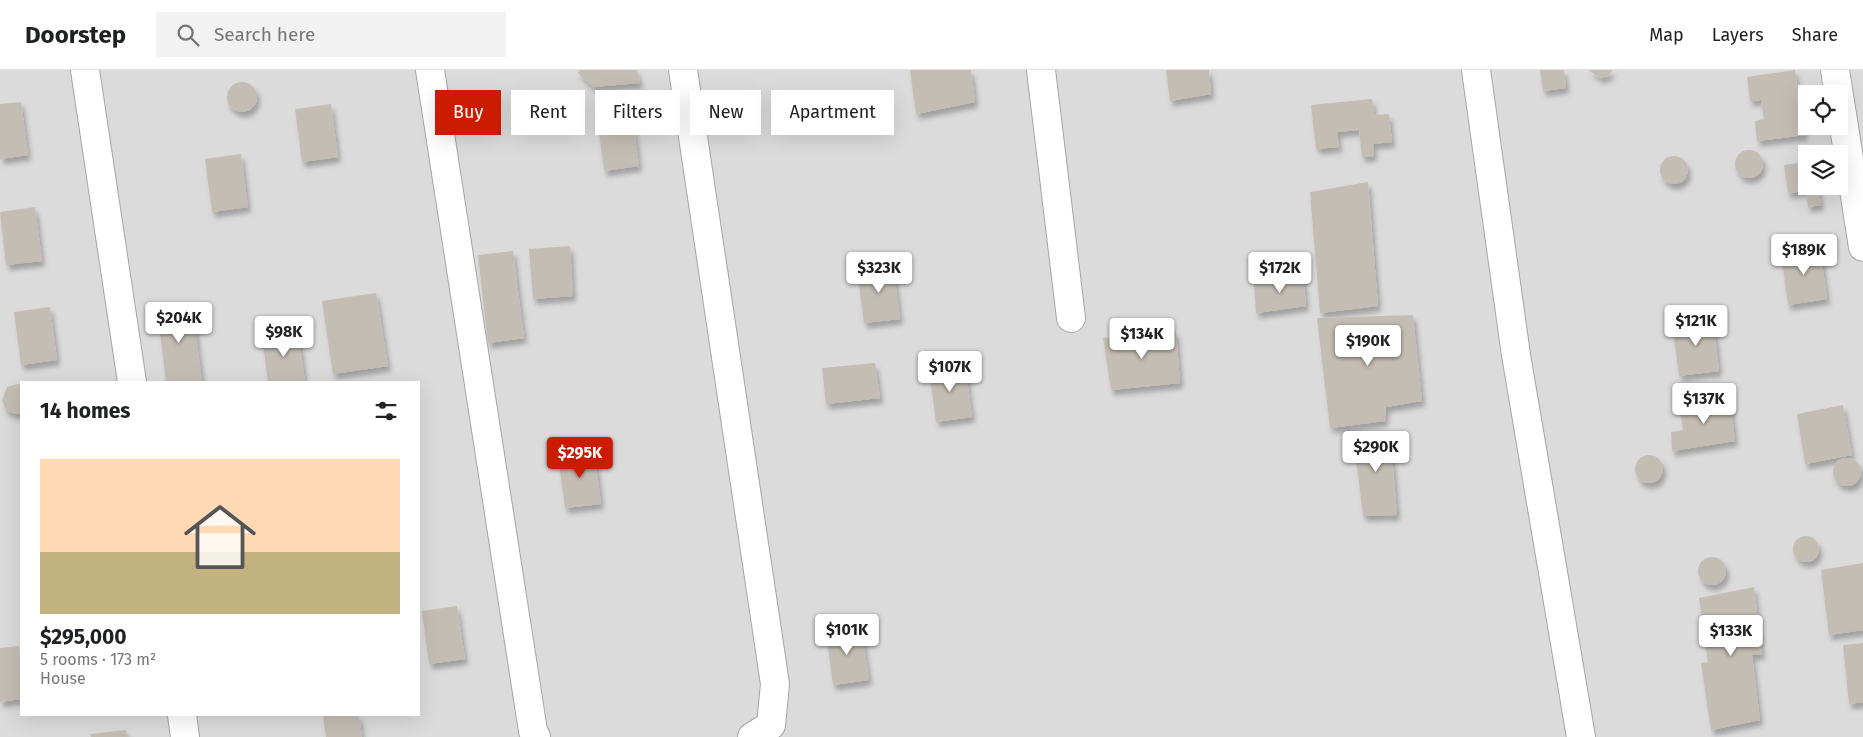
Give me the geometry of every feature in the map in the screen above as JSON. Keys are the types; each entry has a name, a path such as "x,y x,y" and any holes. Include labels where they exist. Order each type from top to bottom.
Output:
{"street":[{"path":"85,70 132,381"},
{"path":"430,70 533,731 536,737"},
{"path":"683,70 775,684 771,725 752,737"},
{"path":"1041,70 1071,318"},
{"path":"1476,70 1516,355 1581,737"},
{"path":"1836,70 1863,247"},
{"path":"182,716 185,737"}],"shaded area":[{"path":"0,70 1863,70 1863,737 0,737"}],"building":[{"path":"580,70 637,70 640,83 593,87 578,73"},
{"path":"910,70 971,70 975,102 916,114"},
{"path":"1166,70 1209,70 1211,94 1170,101"},
{"path":"1540,70 1564,70 1566,88 1543,91"},
{"path":"1588,70 1613,70 1608,76 1600,78"},
{"path":"1795,70 1798,90 1798,135 1805,135 1757,141 1755,121 1764,119 1761,100 1750,101 1747,77"},
{"path":"242,82 253,86 257,97 253,108 242,112 231,108 227,97 231,86"},
{"path":"1372,99 1374,115 1389,114 1392,142 1373,144 1374,156 1362,157 1359,130 1337,132 1339,147 1316,149 1311,105"},
{"path":"21,102 28,155 0,159 0,104"},
{"path":"331,104 338,157 302,162 295,109"},
{"path":"599,135 635,135 639,166 604,171"},
{"path":"1749,150 1759,154 1763,164 1759,174 1749,178 1739,174 1735,164 1739,154"},
{"path":"241,154 248,207 212,212 205,159"},
{"path":"1674,156 1684,160 1688,170 1684,180 1674,184 1664,180 1660,170 1664,160"},
{"path":"1798,163 1798,192 1788,193 1784,165"},
{"path":"1368,182 1378,306 1320,313 1310,192"},
{"path":"1806,195 1819,195 1821,205 1808,207"},
{"path":"35,207 42,261 6,265 0,212"},
{"path":"570,246 573,296 533,299 529,249"},
{"path":"1820,248 1827,299 1788,305 1781,253"},
{"path":"513,251 524,338 488,343 478,255"},
{"path":"893,265 900,319 864,323 857,270"},
{"path":"1303,275 1306,306 1256,313 1254,283"},
{"path":"376,293 388,366 333,374 322,301"},
{"path":"192,303 202,381 166,381 157,307"},
{"path":"50,307 57,360 21,365 14,312"},
{"path":"1413,315 1422,401 1386,407 1385,421 1330,428 1317,318"},
{"path":"1713,318 1719,371 1679,376 1672,323"},
{"path":"1176,331 1180,383 1111,390 1103,338"},
{"path":"298,332 305,381 268,381 262,337"},
{"path":"875,363 880,398 826,404 822,368"},
{"path":"965,364 972,417 936,422 929,368"},
{"path":"20,384 20,413 15,414 6,410 2,401 7,387"},
{"path":"1730,399 1735,441 1672,451 1671,432 1683,430 1680,406"},
{"path":"1843,405 1852,455 1805,464 1797,414"},
{"path":"1390,431 1397,515 1363,516 1353,432"},
{"path":"594,450 601,504 565,508 558,455"},
{"path":"1649,455 1659,459 1663,469 1659,479 1649,483 1639,479 1635,469 1639,459"},
{"path":"1847,458 1857,462 1861,472 1857,482 1847,486 1837,482 1833,472 1837,462"},
{"path":"1806,536 1816,539 1819,549 1816,559 1806,562 1796,559 1793,549 1796,539"},
{"path":"1712,557 1722,561 1726,571 1722,581 1712,585 1702,581 1698,571 1702,561"},
{"path":"1863,563 1863,630 1829,635 1821,570"},
{"path":"1754,587 1762,654 1752,655 1760,720 1711,730 1701,663 1708,662 1699,598"},
{"path":"457,606 465,659 429,664 422,611"},
{"path":"861,627 869,680 833,685 826,632"},
{"path":"1863,643 1863,702 1849,704 1843,645"},
{"path":"19,646 20,699 0,702 0,648"},
{"path":"323,716 359,716 362,737 326,737"},
{"path":"126,730 127,737 91,737 90,734"}]}
